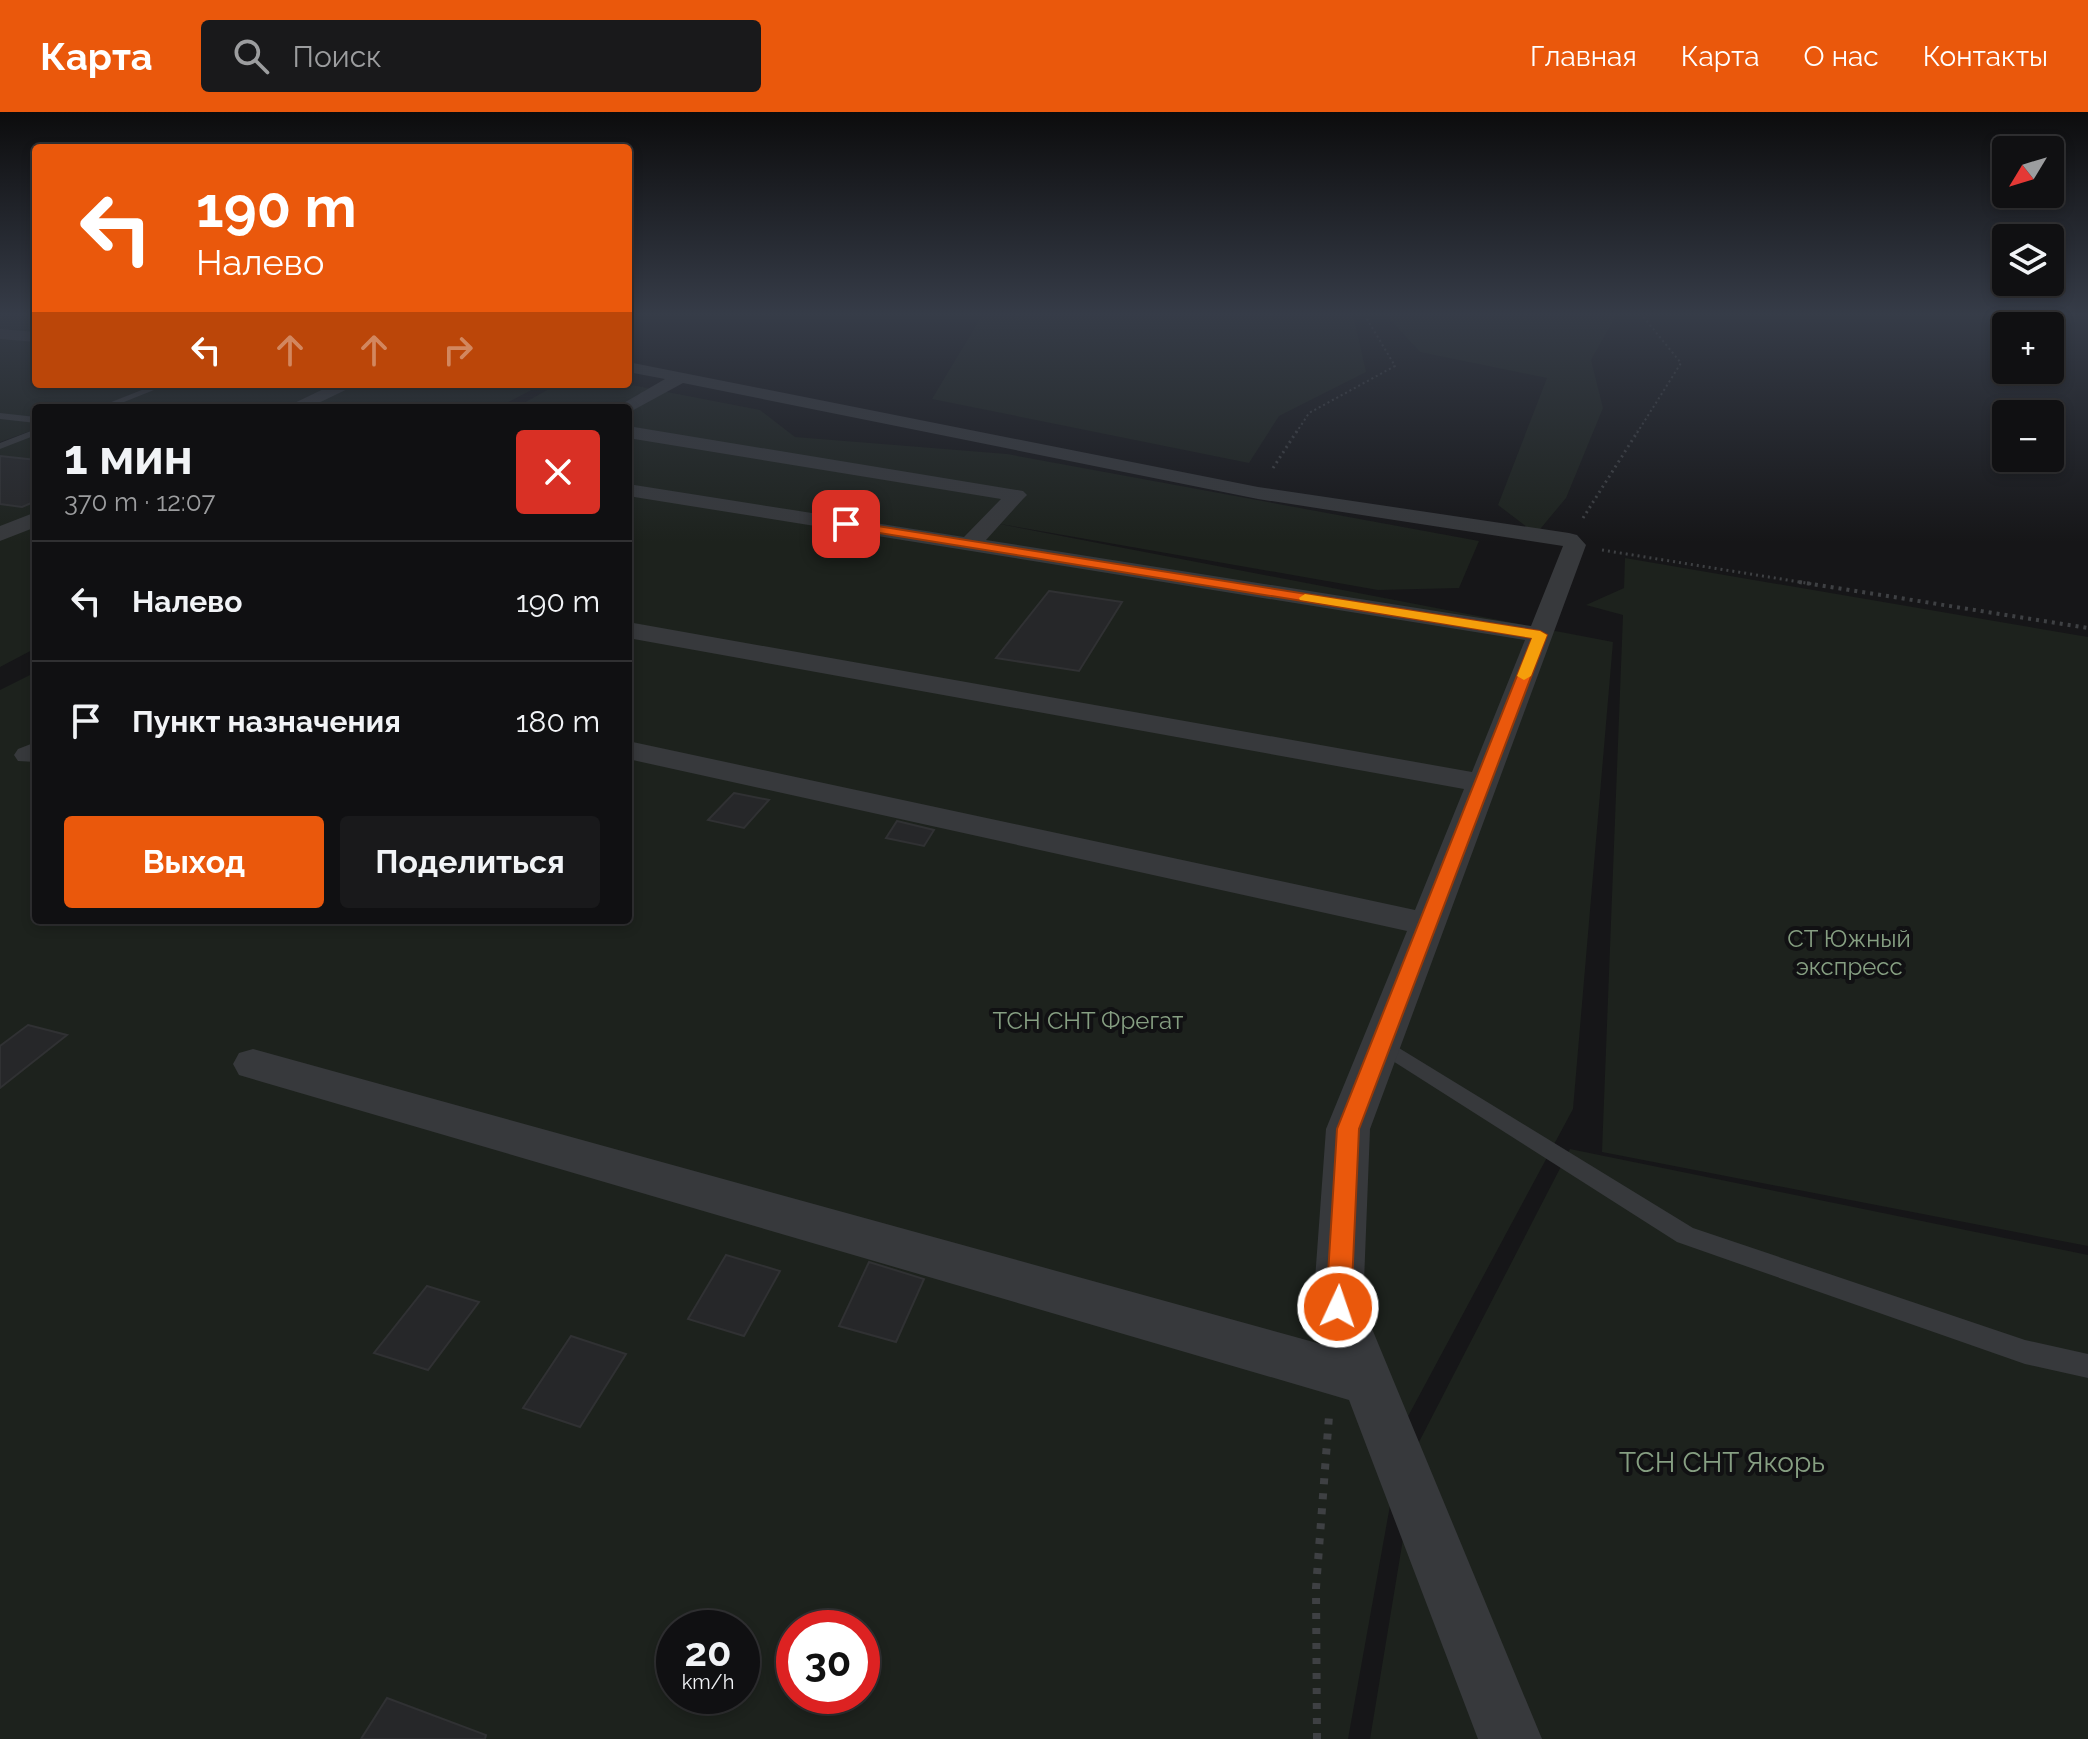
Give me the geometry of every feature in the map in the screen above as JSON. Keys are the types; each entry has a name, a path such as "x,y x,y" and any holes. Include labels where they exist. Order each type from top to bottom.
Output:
{"street":[{"path":"302,404 335,390"},
{"path":"632,406 659,390"},
{"path":"740,390 1258,493 1572,543 1540,635 1348,1129 1338,1307 1349,1391 1510,1739"},
{"path":"632,433 1016,495 970,544"},
{"path":"632,491 1540,635"},
{"path":"0,534 32,521"},
{"path":"632,631 1482,783"},
{"path":"632,751 1427,924"},
{"path":"253,1064 1349,1391"}],"lane":[{"path":"112,404 149,390"},
{"path":"0,416 32,420"},
{"path":"0,446 32,434"},
{"path":"1381,1044 1685,1235 2025,1352 2088,1366"}],"path":[{"path":"1258,493 1309,413 1351,390"},
{"path":"1665,390 1572,543 2088,628"},
{"path":"1317,1739 1316,1588 1349,1391"}],"green space":[{"path":"0,390 145,390 106,404 32,404 32,430 0,442"},
{"path":"152,390 532,390 505,404 114,404"},
{"name":"ТСН СНТ Фрегат","path":"547,390 657,390 760,410 795,437 1007,454 1479,541 1459,588 1378,590 989,522 1613,642 1573,1109 1405,1422 1348,1739 0,1739 0,690 32,674 32,924 632,924 632,404 522,404"},
{"path":"937,390 1331,390 1279,416 1249,463 932,399"},
{"path":"1542,390 1598,390 1603,408 1566,498 1536,534 1498,505"},
{"path":"32,434 32,650 0,667 0,446"},
{"name":"СТ Южный экспресс","path":"1625,558 2088,637 2088,1246 1602,1152 1623,615 1586,605 1624,588"},
{"name":"ТСН СНТ Якорь","path":"1570,1149 2088,1255 2088,1739 1370,1739 1419,1442"}],"building":[{"path":"0,456 32,460 32,503 22,507 0,504"},
{"path":"1049,591 1122,602 1079,671 996,658"},
{"path":"734,793 769,800 744,828 708,820"},
{"path":"897,821 934,830 924,846 886,838"},
{"path":"28,1025 67,1035 0,1088 0,1046"},
{"path":"726,1255 780,1271 744,1336 688,1319"},
{"path":"869,1262 924,1279 896,1342 839,1326"},
{"path":"427,1286 479,1302 428,1370 374,1353"},
{"path":"571,1336 626,1354 580,1427 523,1408"},
{"path":"387,1698 486,1735 485,1739 361,1739"}],"slow traffic":[{"path":"1305,598 1540,635 1524,676"}],"route":[{"path":"846,524 1540,635 1348,1129 1338,1307"}]}
